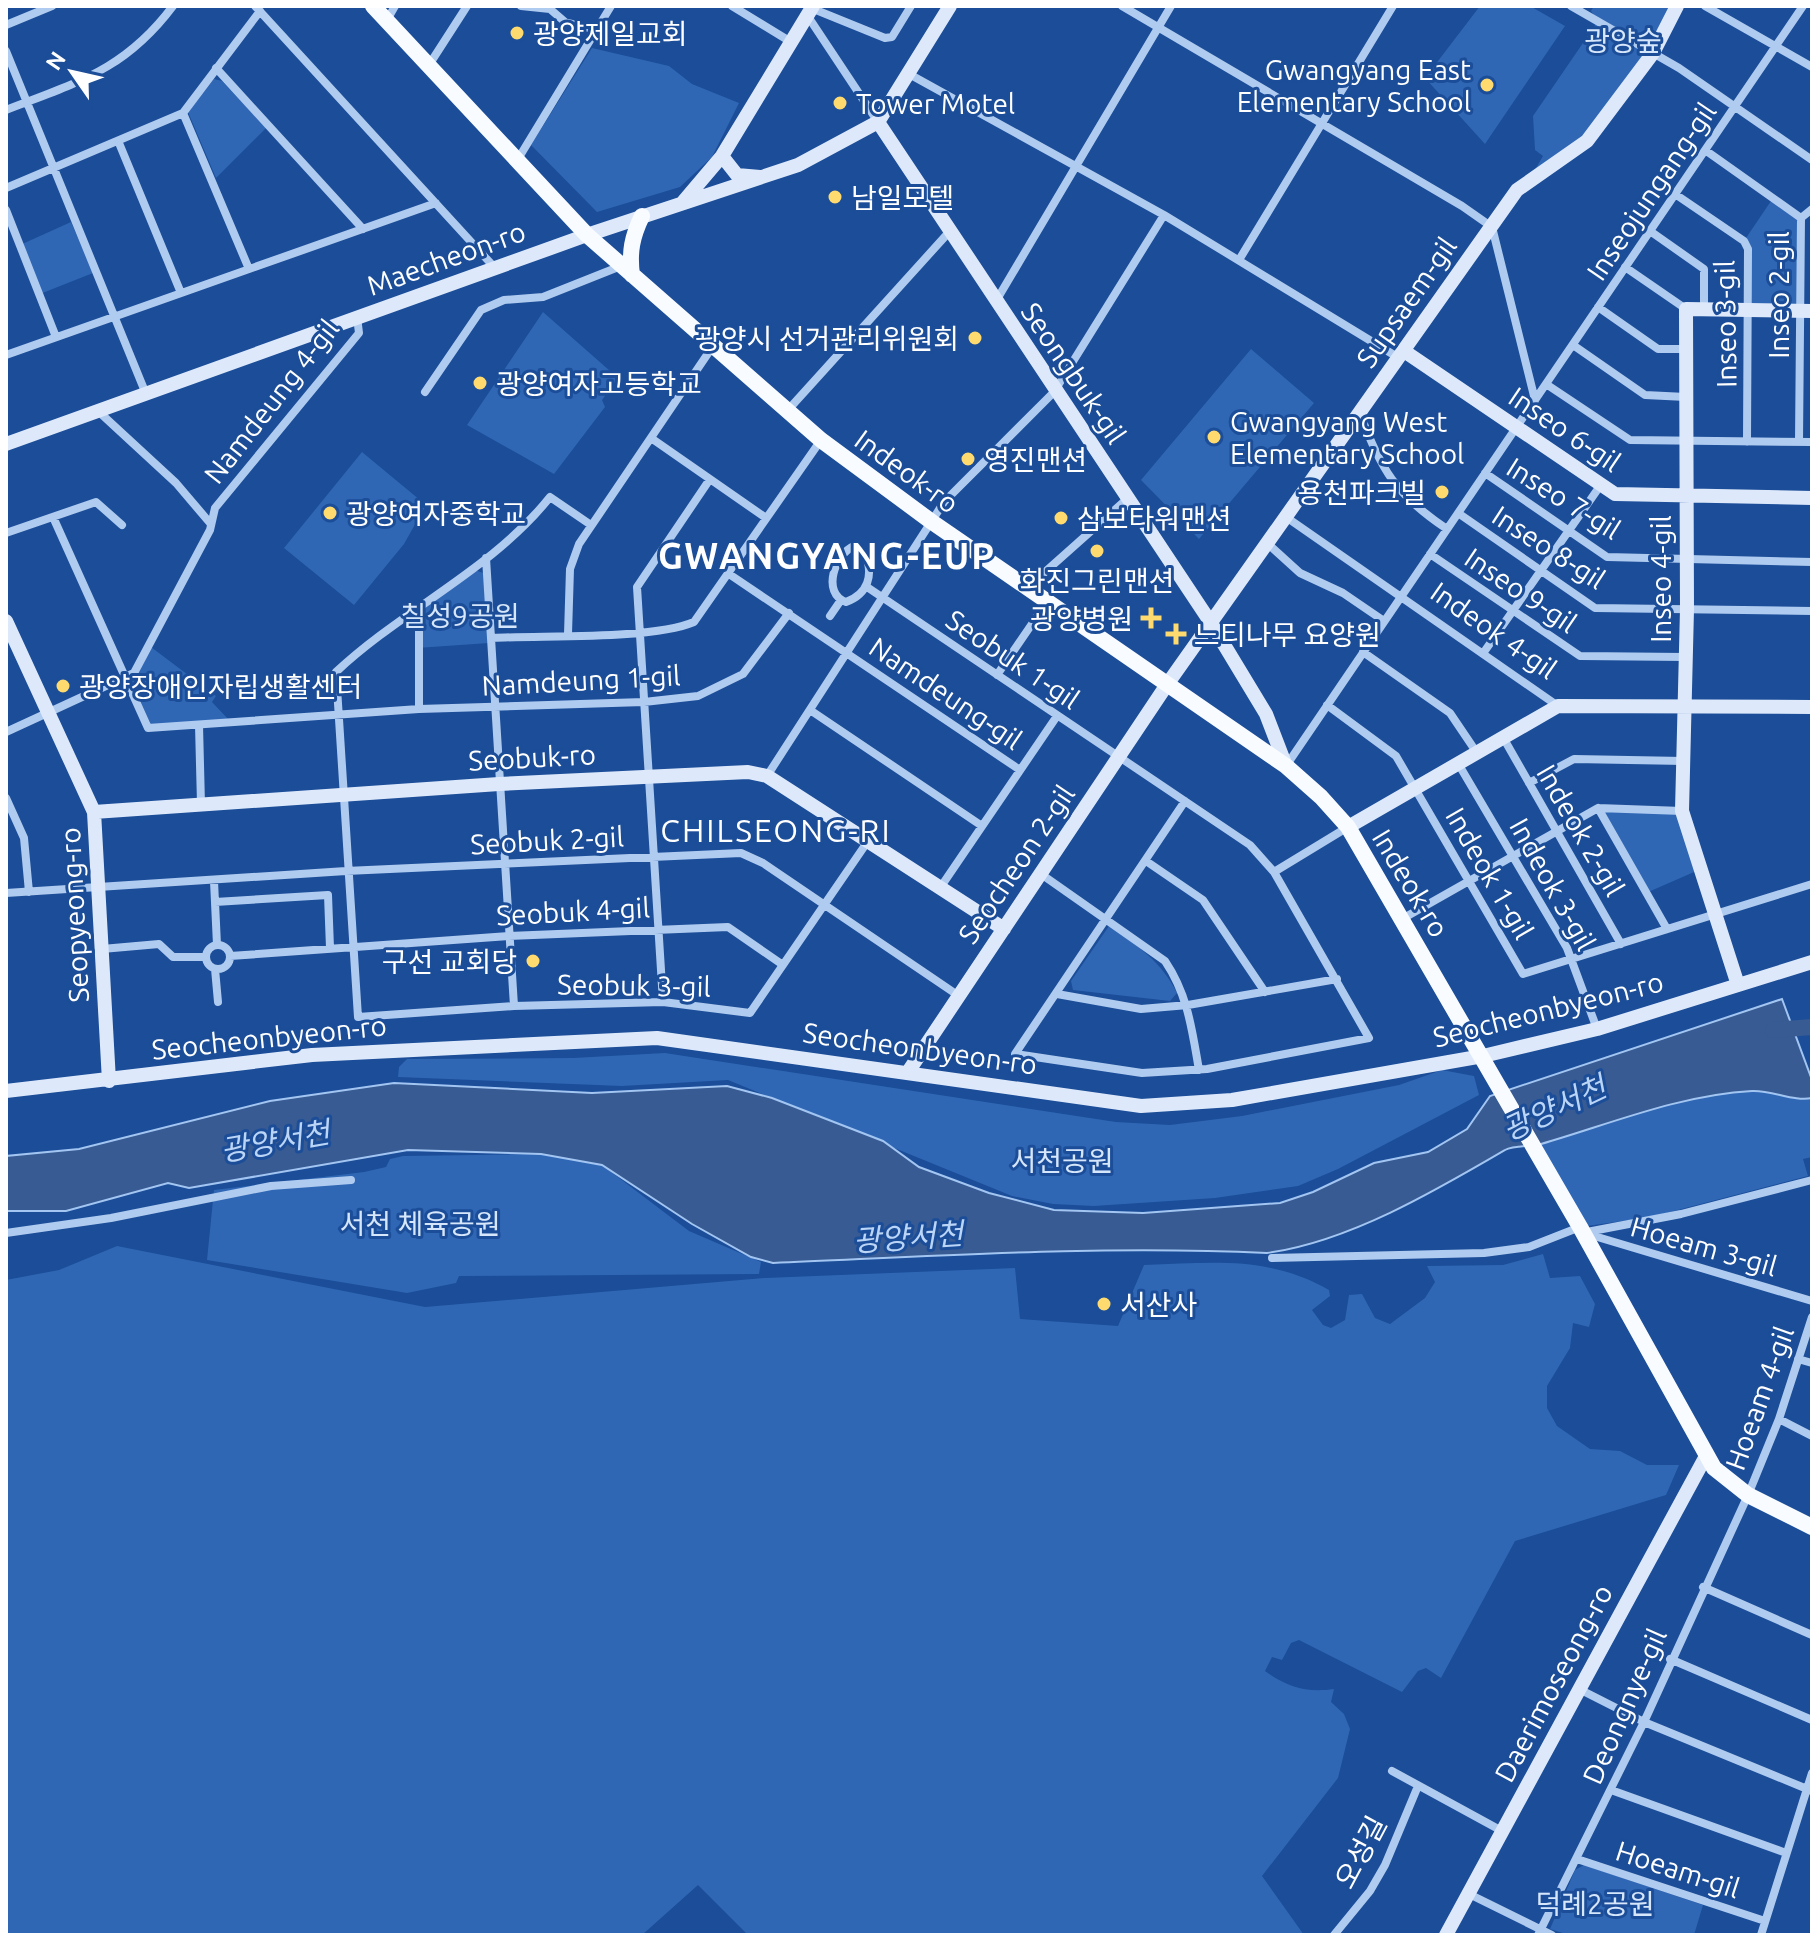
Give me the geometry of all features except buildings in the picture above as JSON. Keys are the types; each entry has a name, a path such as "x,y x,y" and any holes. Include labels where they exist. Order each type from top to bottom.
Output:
{"main road":[{"name":"Indeok-ro","path":"373,6 391,13 428,65 587,235 821,440 932,522 1286,766 1321,797 1348,827 1581,1227"},
{"path":"627,270 633,234 642,216"},
{"path":"1581,1227 1706,1456 1723,1477 1748,1495 1812,1527"}],"street":[{"path":"6,25 52,6"},
{"path":"6,110 96,73 130,53 173,6"},
{"path":"428,65 467,6"},
{"path":"521,6 550,9 565,22 596,30"},
{"path":"517,160 611,6"},
{"path":"732,6 791,42"},
{"path":"682,203 722,156 810,10 885,38 892,37 911,6"},
{"path":"878,122 950,6"},
{"path":"1122,6 1462,206 1492,227 1535,400"},
{"path":"995,302 1171,6"},
{"path":"1239,260 1393,6"},
{"path":"1571,6 1653,53 1812,160"},
{"name":"Supsaem-gil","path":"1166,686 1517,190 1587,141 1653,53 1677,6"},
{"path":"1705,6 1812,67"},
{"name":"Inseojungang-gil","path":"1286,766 1803,6"},
{"path":"6,188 119,143 183,113 258,8 495,268"},
{"name":"Seongbuk-gil","path":"810,10 878,122 995,302 1211,623 1266,714 1286,766"},
{"path":"6,51 146,394"},
{"path":"216,68 363,229"},
{"path":"909,74 1164,215 1401,354"},
{"path":"183,113 249,269"},
{"name":"Maecheon-ro","path":"6,444 587,235 764,178 838,147 878,122"},
{"path":"119,143 181,293"},
{"name":"Inseo 2-gil","path":"1705,150 1801,218 1806,311 1799,442"},
{"path":"722,156 737,175 764,178"},
{"name":"Inseo 3-gil","path":"1675,194 1744,241 1748,249 1747,442"},
{"path":"6,355 436,203"},
{"path":"1801,218 1812,209"},
{"path":"6,210 56,337"},
{"name":"Namdeung-gil","path":"767,776 944,502 1054,392 1164,215"},
{"path":"787,411 950,231"},
{"path":"1650,231 1704,269 1704,310"},
{"path":"1625,267 1686,309 1806,311"},
{"path":"425,392 481,310 504,300 543,297 627,270"},
{"path":"1598,307 1658,349 1686,349"},
{"name":"Inseo 4-gil","path":"1686,309 1687,609 1682,811 1738,985"},
{"name":"Namdeung 4-gil","path":"126,679 134,673 171,608 224,494 359,333 357,317"},
{"path":"1573,345 1645,395 1686,397"},
{"path":"568,634 570,569 579,544 713,346"},
{"name":"Inseo 6-gil","path":"1401,354 1615,494 1812,498"},
{"path":"1546,384 1630,440 1812,442"},
{"path":"97,411 176,483 210,523"},
{"path":"1360,413 1376,458 1390,479 1418,510 1447,529"},
{"path":"651,438 766,518"},
{"path":"493,638 638,632 681,627 694,622 821,440"},
{"name":"Inseo 7-gil","path":"1485,473 1607,557 1812,562"},
{"path":"663,1002 637,587 710,479"},
{"path":"1484,652 1600,486"},
{"path":"354,946 346,871 336,672 359,651 486,558 530,522 550,497 591,525"},
{"path":"1027,588 1127,499"},
{"path":"6,533 96,502 122,525"},
{"name":"Inseo 8-gil","path":"1458,513 1595,608 1812,611"},
{"name":"Namdeung 1-gil","path":"53,517 148,728 419,709 644,702 698,696 730,682 756,661 789,613"},
{"name":"Indeok 4-gil","path":"1286,517 1558,706"},
{"path":"1267,543 1300,573 1343,593 1384,621"},
{"path":"854,546 865,554 870,571 867,587 853,599 841,600 833,580 838,561 854,546"},
{"name":"Inseo 9-gil","path":"1430,554 1580,656 1685,657"},
{"path":"486,558 514,1006"},
{"name":"Namdeung-gil","path":"729,574 1020,770"},
{"name":"Seobuk 1-gil","path":"867,587 1250,845 1274,872 1369,1038 1199,1070"},
{"path":"830,616 841,600"},
{"path":"997,675 1047,602"},
{"path":"419,608 419,709"},
{"name":"Seopyeong-ro","path":"6,621 94,812 109,1081"},
{"path":"1363,652 1450,713 1477,753"},
{"path":"6,732 126,679"},
{"name":"Seocheon 2-gil","path":"908,1072 1166,686"},
{"path":"1327,705 1396,756 1416,789"},
{"name":"Indeok 4-gil","path":"1348,827 1558,706 1812,707"},
{"path":"810,710 982,826"},
{"path":"940,888 1057,716"},
{"path":"199,725 201,804"},
{"name":"Indeok 2-gil","path":"1504,739 1621,944"},
{"path":"1529,783 1574,759 1684,761"},
{"name":"Indeok 3-gil","path":"1459,765 1572,959 1597,1029"},
{"name":"Seobuk-ro","path":"94,812 499,784 748,772 767,776 1004,929"},
{"name":"Indeok 1-gil","path":"1416,789 1523,974 1812,884"},
{"path":"6,798 24,838 29,892"},
{"path":"1041,874 1107,919 1165,961 1188,1005 1199,1070 1142,1073 1015,1054 1057,994 1107,919 1146,861 1185,801"},
{"path":"1598,808 1667,929"},
{"path":"1402,919 1598,808 1682,811"},
{"path":"1274,872 1348,827"},
{"name":"Seobuk 3-gil","path":"354,946 358,1017 514,1006 663,1002 750,1013 868,841"},
{"name":"Seobuk 2-gil","path":"6,893 346,871 721,852 749,855 959,996"},
{"path":"1146,861 1203,900 1265,992"},
{"path":"214,881 217,945"},
{"path":"215,902 328,895 330,948"},
{"name":"Seobuk 4-gil","path":"230,956 509,936 728,927 783,965"},
{"path":"102,949 159,944 173,957 206,957"},
{"path":"206,957 210,947 217,945 227,949 230,956 226,966 215,969"},
{"path":"206,957 215,969 218,1002"},
{"name":"Seocheonbyeon-ro","path":"6,1091 312,1055 657,1038 1141,1106 1179,1106 1232,1100 1483,1056 1597,1029 1812,962"},
{"path":"1057,994 1141,1009 1188,1005 1337,979"},
{"path":"6,1233 111,1218 255,1188 351,1180"},
{"path":"1272,1258 1484,1253 1529,1247 1581,1227 1643,1222 1812,1180"},
{"name":"Hoeam 3-gil","path":"1581,1227 1812,1301"},
{"name":"Hoeam 4-gil","path":"1748,1495 1779,1419 1812,1317"},
{"path":"1798,1359 1812,1363"},
{"path":"1779,1419 1812,1436"},
{"name":"Daerimoseong-ro","path":"1446,1935 1706,1456"},
{"name":"Deongnye-gil","path":"1539,1933 1644,1722 1670,1659 1748,1495"},
{"path":"1703,1587 1812,1635"},
{"path":"1670,1659 1812,1720"},
{"path":"1579,1689 1644,1722 1810,1790"},
{"path":"1392,1771 1502,1831"},
{"name":"Hoeam-gil","path":"1761,1935 1786,1853 1810,1790 1812,1773"},
{"name":"오성길","path":"1334,1935 1370,1891 1385,1865 1418,1786"},
{"name":"Hoeam-gil","path":"1611,1790 1786,1853"},
{"name":"Hoeam-gil","path":"1577,1859 1765,1921"},
{"path":"1469,1894 1539,1933 1552,1935"}],"green space":[{"path":"1480,6 1530,6 1565,26 1485,144 1425,78"},
{"name":"광양숲","path":"1594,6 1677,6 1601,124 1529,180 1543,156 1535,150 1533,116 1598,21 1591,11"},
{"path":"592,48 669,66 692,84 739,103 712,157 680,187 597,212 531,145"},
{"path":"214,79 222,81 266,128 216,178 188,112"},
{"path":"1773,198 1801,218 1800,311 1749,310 1744,241"},
{"path":"71,222 93,273 40,294 20,245"},
{"path":"543,312 618,378 602,400 605,407 554,474 467,425"},
{"path":"1251,349 1314,403 1199,539 1141,480"},
{"path":"362,452 426,505 404,544 354,605 284,548"},
{"name":"칠성9공원","path":"472,569 486,574 489,643 417,648 417,611"},
{"path":"151,647 216,696 212,702 229,720 151,725 131,679"},
{"path":"1598,808 1682,811 1701,869 1646,893"},
{"path":"1109,926 1139,947 1164,972 1177,993 1170,1001 1073,990 1071,981"},
{"name":"서천공원","path":"665,1053 1116,1122 1170,1125 1242,1116 1399,1085 1442,1070 1474,1076 1479,1095 1338,1169 1298,1186 1215,1198 1094,1206 1053,1204 1012,1196 728,1080 622,1086 398,1077 399,1067 407,1059 573,1058"},
{"path":"1759,1085 1812,1091 1812,1157 1803,1159 1808,1176 1651,1217 1580,1227 1538,1144 1683,1097"},
{"name":"서천 체육공원","path":"541,1154 602,1165 689,1231 761,1262 759,1274 459,1276 456,1283 407,1293 207,1260 214,1190 364,1172 386,1167 390,1159 403,1156"},
{"path":"117,1246 425,1307 765,1278 1015,1268 1020,1319 1118,1326 1144,1265 1239,1264 1284,1271 1329,1290 1330,1296 1312,1310 1323,1325 1331,1328 1345,1320 1349,1295 1362,1294 1375,1318 1390,1324 1425,1298 1435,1282 1427,1266 1503,1265 1543,1254 1550,1278 1580,1276 1595,1304 1589,1327 1573,1323 1570,1348 1547,1386 1547,1408 1557,1426 1590,1449 1620,1451 1647,1465 1679,1465 1666,1495 1515,1541 1441,1678 1426,1668 1418,1671 1402,1692 1299,1640 1291,1643 1282,1660 1272,1657 1265,1671 1281,1681 1297,1688 1334,1689 1331,1702 1344,1714 1350,1729 1338,1778 1262,1876 1304,1935 748,1935 698,1885 642,1935 6,1935 6,1280 59,1270"},
{"name":"덕례2공원","path":"1584,1865 1703,1905 1694,1935 1569,1935 1550,1929 1575,1870"}],"water":[{"path":"1782,999 1812,1080 1812,1098 1752,1091 1698,1098 1541,1144 1509,1148 1390,1213 1329,1238 1267,1253 1082,1251 773,1263 751,1257 692,1224 602,1165 541,1154 408,1150 189,1188 168,1183 66,1211 6,1211 6,1156 79,1149 270,1101 394,1083 592,1093 727,1086 772,1098 883,1141 919,1167 989,1193 1054,1210 1143,1213 1280,1203 1313,1192 1374,1163 1428,1152 1467,1129 1490,1096"}],"waterway":[{"name":"광양서천","path":"1773,1030 1812,1027"}],"place":[{"name":"광양제일교회","path":"517,33"},
{"name":"Gwangyang East Elementary School","path":"1487,85"},
{"name":"Tower Motel","path":"840,103"},
{"name":"남일모텔","path":"835,197"},
{"name":"광양시 선거관리위원회","path":"975,338"},
{"name":"광양여자고등학교","path":"480,383"},
{"name":"Gwangyang West Elementary School","path":"1214,437"},
{"name":"영진맨션","path":"968,459"},
{"name":"용천파크빌","path":"1442,492"},
{"name":"광양여자중학교","path":"330,513"},
{"name":"삼보타워맨션","path":"1061,518"},
{"name":"화진그린맨션","path":"1097,551"},
{"name":"광양병원","path":"1151,618"},
{"name":"느티나무 요양원","path":"1176,634"},
{"name":"광양장애인자립생활센터","path":"63,686"},
{"name":"구선 교회당","path":"533,961"},
{"name":"서산사","path":"1104,1304"}],"district":[{"name":"GWANGYANG-EUP","path":"827,555"},
{"name":"CHILSEONG-RI","path":"776,830"}]}
